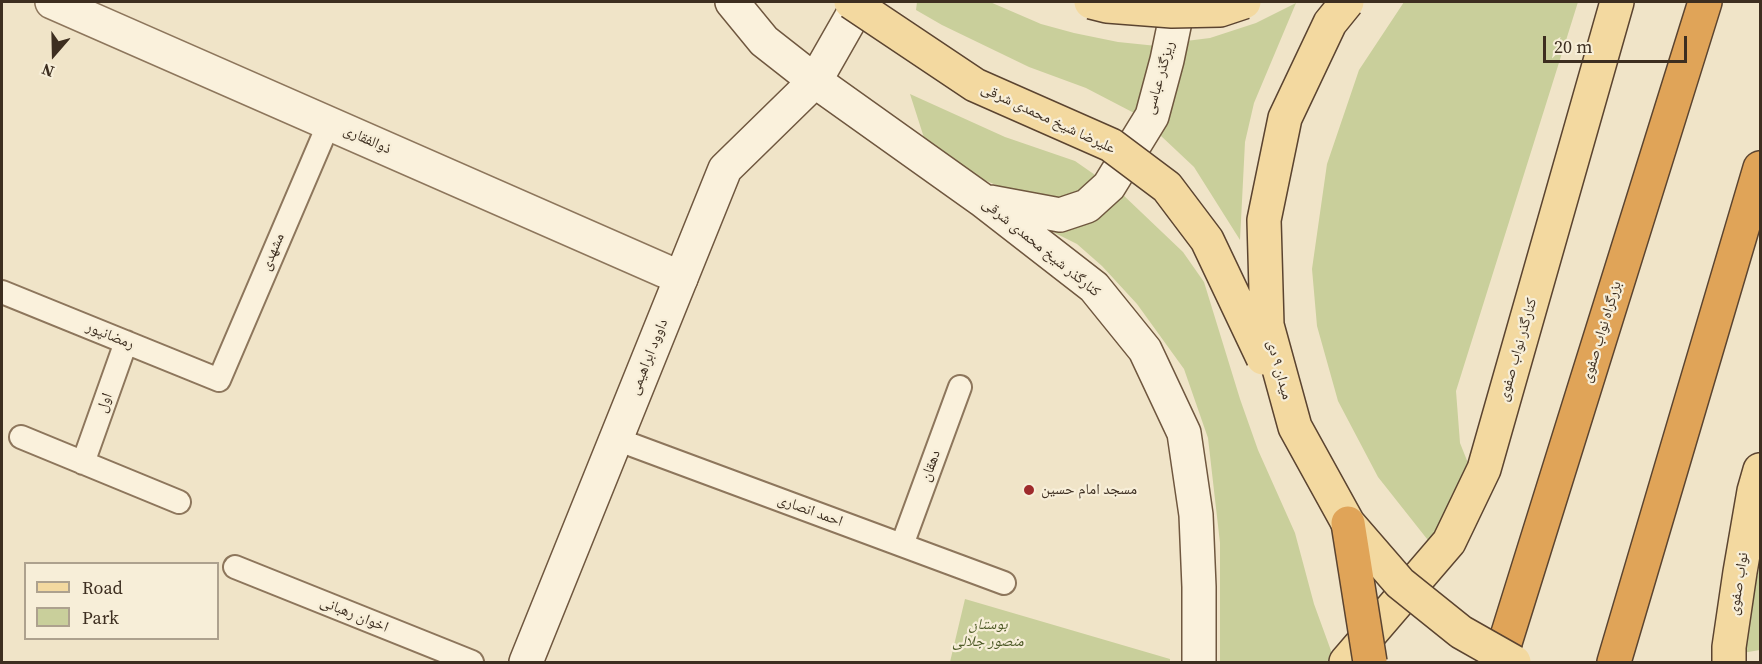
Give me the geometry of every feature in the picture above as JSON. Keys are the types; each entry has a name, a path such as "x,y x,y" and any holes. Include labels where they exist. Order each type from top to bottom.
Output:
{"highway":[{"name":"بزرگراه نواب صفوی","path":"1499,663 1705,2"},
{"path":"1614,663 1761,168"},
{"path":"1348,523 1370,663"}],"main road":[{"name":"علیرضا شیخ محمدی شرقی","path":"851,2 975,85 1111,145 1167,187 1207,240 1294,427"},
{"path":"1090,2 1107,6 1172,11 1220,10 1244,2"},
{"name":"میدان ۹ دی","path":"1347,2 1330,23 1285,117 1264,220 1267,325 1294,427 1348,523 1400,583 1461,633 1514,663"},
{"name":"کنارگذر نواب صفوی","path":"1346,663 1449,542 1484,469 1617,2"},
{"name":"نواب صفوی","path":"1729,663 1729,647 1740,572 1754,491 1761,470"}],"street":[{"name":"ذوالفقاری","path":"52,2 89,9 329,123 681,278"},
{"name":"کنارگذر شیخ محمدی شرقی","path":"732,2 764,41 815,81 982,200 1094,287 1145,350 1184,433 1196,515 1199,663"},
{"name":"داوود ابراهیمی","path":"527,662 725,169 815,81 860,2"},
{"name":"ریزگذر عباسی","path":"982,200 1060,215 1088,206 1109,186 1152,116 1179,2"}],"lane":[{"name":"مشهدی","path":"219,380 329,123"},
{"name":"رمضانپور","path":"2,292 219,380"},
{"name":"اول","path":"83,463 126,342"},
{"name":"دهقان","path":"902,545 960,387"},
{"path":"21,437 179,502"},
{"name":"احمد انصاری","path":"616,439 1004,583"},
{"name":"اخوان رهبانی","path":"236,567 472,663"}],"green space":[{"path":"917,2 990,2 1041,24 1074,33 1118,42 1157,46 1136,114 1086,88 1029,67 942,25 916,10"},
{"path":"1404,2 1578,2 1456,391 1460,443 1470,468 1431,544 1378,477 1338,401 1317,326 1312,269 1327,164 1359,70"},
{"path":"1296,3 1254,103 1245,142 1240,240 1194,167 1160,135 1186,41 1210,38 1256,23"},
{"path":"910,94 1005,137 1075,161 1098,177 1071,196 1043,198 1010,191 975,176 926,144"},
{"path":"1120,192 1183,252 1204,282 1258,450 1295,533 1314,604 1334,659 1331,662 1220,662 1220,543 1208,438 1184,369 1137,304 1102,266 1077,244 1033,222"},
{"path":"1760,565 1760,650 1742,653 1755,585"},
{"name":"بوستان منصور جلالی","path":"965,599 1170,659 1170,662 950,662"}],"place":[{"name":"مسجد امام حسین","path":"1029,490"}]}
